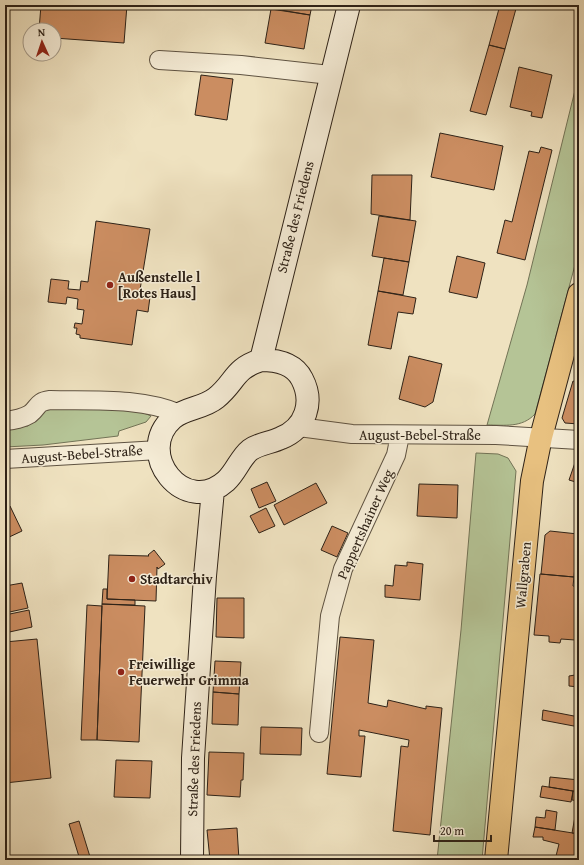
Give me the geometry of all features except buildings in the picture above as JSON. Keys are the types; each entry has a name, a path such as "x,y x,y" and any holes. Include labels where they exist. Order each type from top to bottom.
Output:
{"main road":[{"name":"Wallgraben","path":"496,860 531,490 541,438 579,294"}],"street":[{"name":"Straße des Friedens","path":"261,360 330,75 349,5"},
{"path":"159,60 241,65 330,75"},
{"path":"261,360 284,362 300,374 306,386 308,411 299,427 291,434 250,450 230,478 213,490 197,492 183,488 173,482 161,464 159,450 161,435 172,418 210,403 221,394 242,367 261,360"},
{"path":"5,421 20,419 31,413 37,404 50,400 138,403 165,407 180,414"},
{"name":"August-Bebel-Straße","path":"299,427 352,434 496,435 579,440"},
{"name":"Pappertshainer Weg","path":"319,733 330,616 342,569 396,455 400,435"},
{"name":"August-Bebel-Straße","path":"5,459 159,450"},
{"name":"Straße des Friedens","path":"192,860 193,758 204,576 213,490"}],"green space":[{"path":"579,74 579,250 535,414 525,422 519,424 487,425 527,285"},
{"path":"47,407 137,410 151,416 146,422 119,431 118,436 43,445 5,447 5,427 28,426"},
{"path":"476,453 498,454 508,458 516,471 482,860 437,860 461,630"}],"place":[{"name":"Außenstelle l [Rotes Haus]","path":"110,285"},
{"name":"Stadtarchiv","path":"132,579"},
{"name":"Freiwillige Feuerwehr Grimma","path":"121,672"}]}
